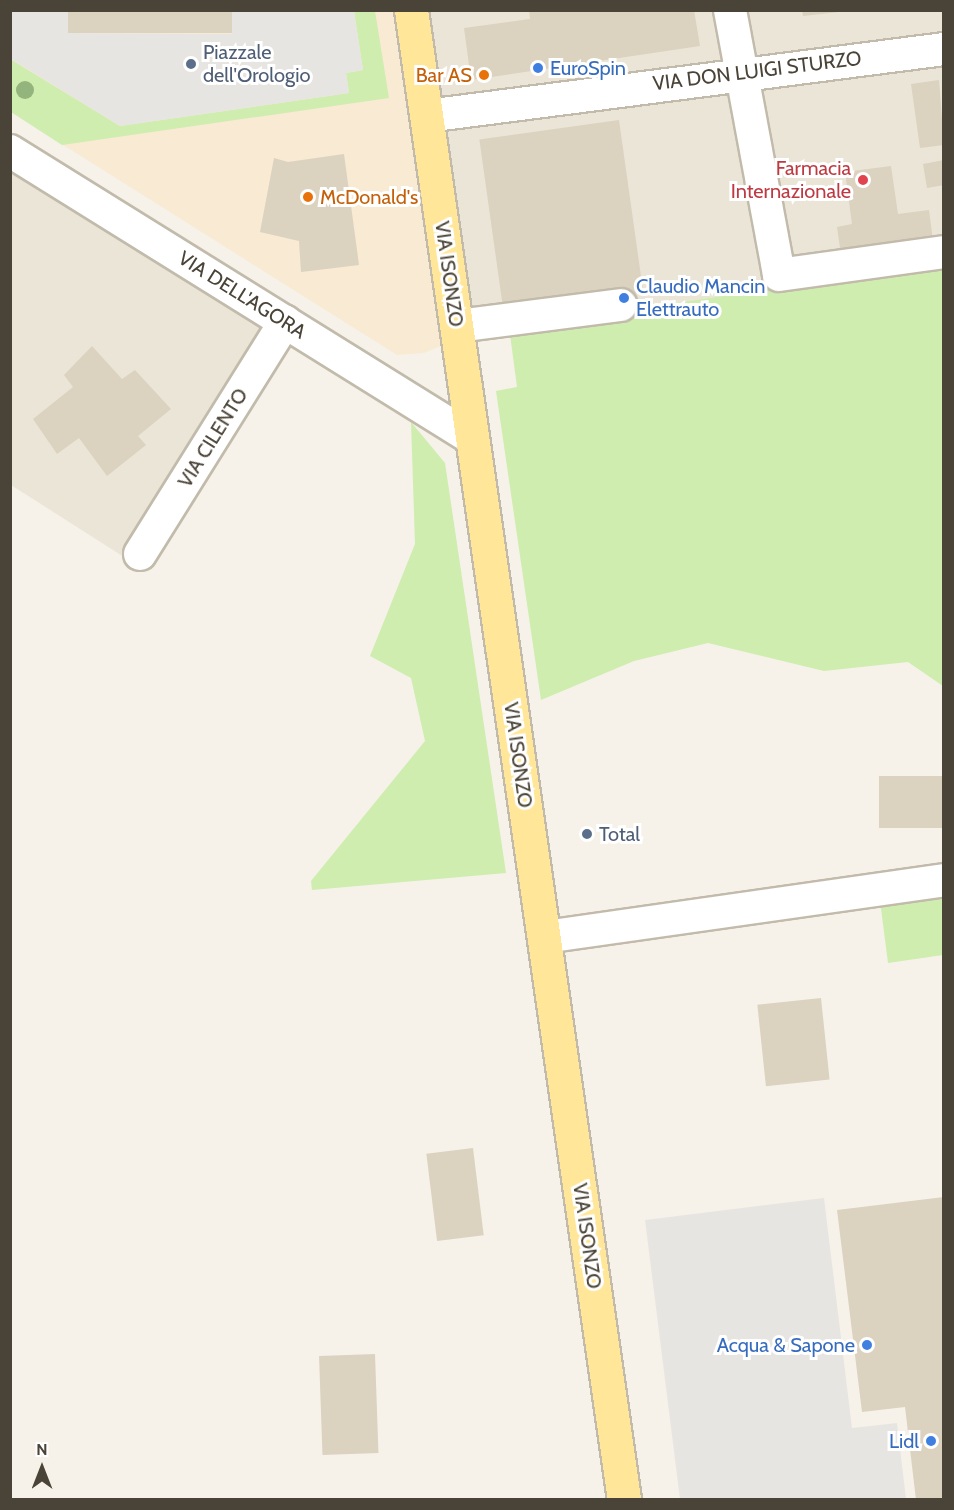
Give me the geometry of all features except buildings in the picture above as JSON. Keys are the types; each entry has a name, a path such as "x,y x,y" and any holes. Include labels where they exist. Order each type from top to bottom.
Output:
{"main road":[{"name":"VIA ISONZO","path":"411,10 624,1500"}],"street":[{"path":"730,10 738,72 748,96 779,275 944,252"},
{"name":"VIA DON LUIGI STURZO","path":"427,116 738,72 944,49"},
{"name":"VIA DELL'AGORA","path":"10,151 473,439"},
{"path":"457,326 621,305"},
{"name":"VIA CILENTO","path":"140,554 285,322"},
{"path":"544,937 944,880"}],"shaded area":[{"path":"10,11 427,11 474,332 424,353 397,355 11,112"},
{"name":"Piazzale dell'Orologio","path":"10,11 68,11 68,33 232,34 232,11 354,11 363,70 346,73 349,93 120,126 11,59"},
{"path":"427,11 943,11 943,264 474,332"},
{"path":"10,171 287,344 146,571 11,485"},
{"path":"824,1198 852,1428 897,1423 906,1499 680,1499 645,1220"}],"green space":[{"path":"354,11 375,11 389,98 62,145 11,112 10,59 120,126 349,93 346,73 363,70"},
{"path":"943,264 943,686 908,662 824,671 708,643 634,661 541,700 496,391 517,387 509,327"},
{"path":"411,422 445,463 506,873 312,890 311,881 425,741 411,678 370,656 415,544"},
{"path":"943,892 943,955 888,963 880,901"}],"place":[{"name":"Piazzale dell'Orologio","path":"191,64"},
{"name":"EuroSpin","path":"538,68"},
{"name":"Bar AS","path":"484,75"},
{"name":"Farmacia Internazionale","path":"863,180"},
{"name":"McDonald's","path":"308,197"},
{"name":"Claudio Mancin Elettrauto","path":"624,298"},
{"name":"Total","path":"587,834"},
{"name":"Acqua & Sapone","path":"867,1345"},
{"name":"Lidl","path":"931,1441"}]}
